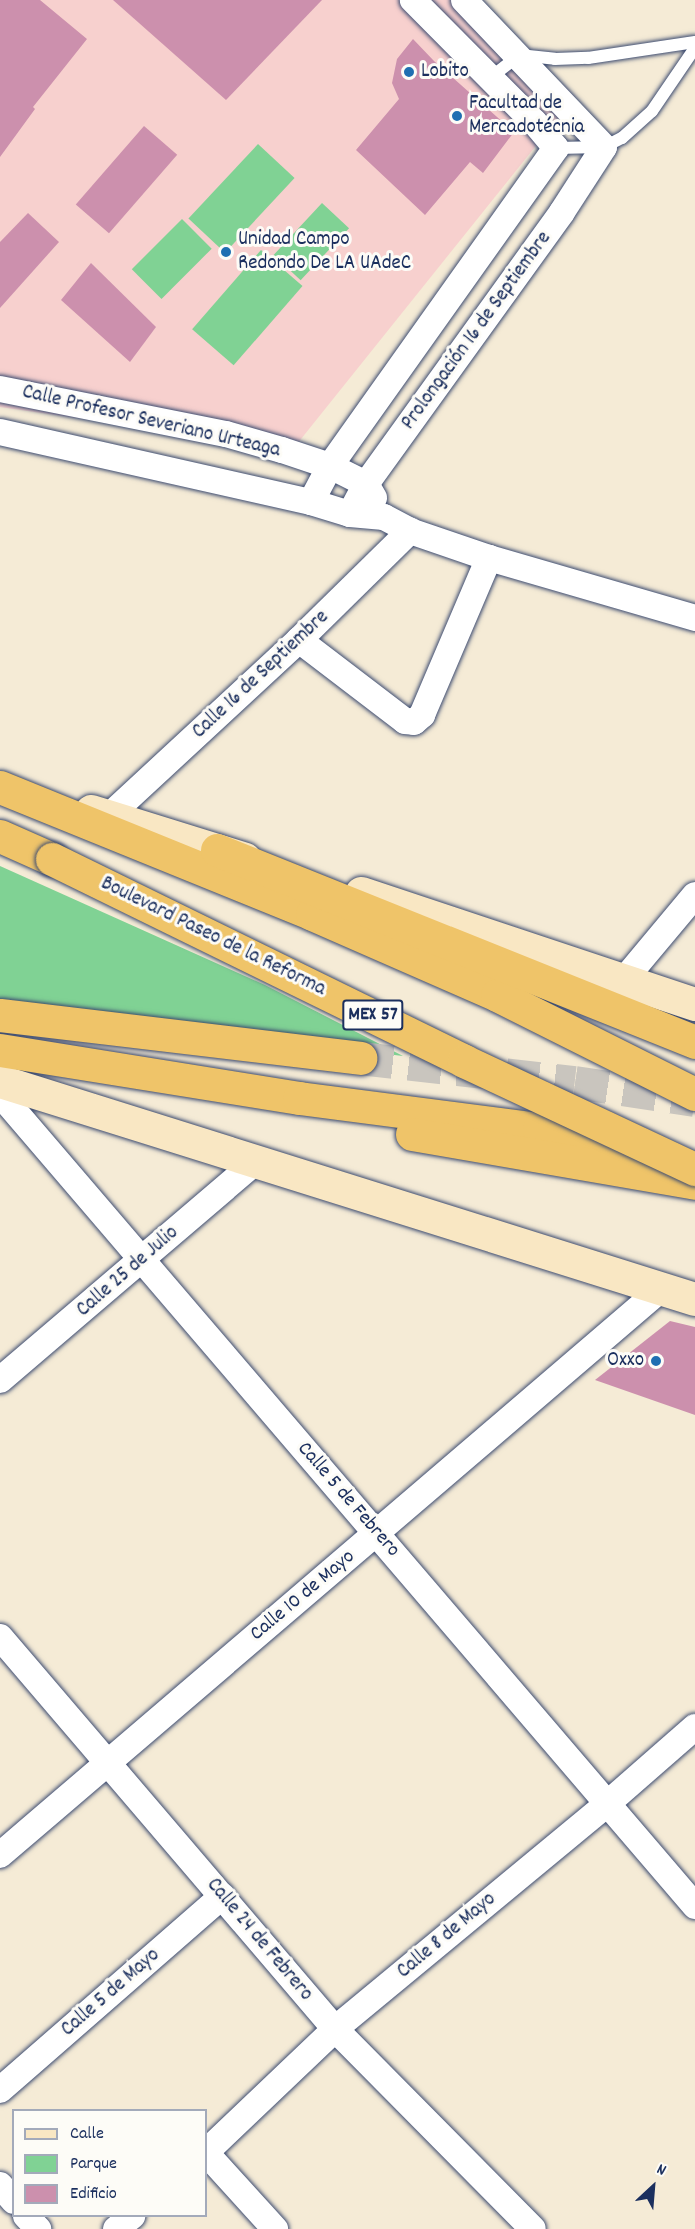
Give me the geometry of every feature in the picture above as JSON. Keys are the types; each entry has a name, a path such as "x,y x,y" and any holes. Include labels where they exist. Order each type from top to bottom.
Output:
{"highway":[{"path":"0,786 312,914 497,995 695,1094"},
{"name":"Boulevard Paseo de la Reforma","path":"0,836 52,859 464,1061 695,1169"},
{"path":"217,850 695,1042"},
{"path":"0,1015 360,1058"},
{"path":"0,1050 299,1098 539,1129 695,1157"},
{"path":"299,1098 365,1124 695,1183"}],"main road":[{"path":"0,786 109,816 386,901 695,1004"},
{"path":"0,1081 695,1299"}],"street":[{"path":"412,0 556,148"},
{"path":"464,0 519,55 604,147"},
{"name":"Prolongación 16 de Septiembre","path":"350,514 366,484 562,212 604,147"},
{"name":"Prolongación 16 de Septiembre","path":"311,502 330,466 556,148"},
{"name":"Calle Profesor Severiano Urteaga","path":"0,389 226,434 330,466 366,484"},
{"name":"Calle Profesor Severiano Urteaga","path":"0,432 311,502 350,514 384,517 410,531 489,558 695,618"},
{"path":"366,484 384,517"},
{"name":"Calle 16 de Septiembre","path":"109,816 299,640 410,531"},
{"path":"299,640 405,721 414,722 423,715 489,558"},
{"path":"623,981 695,896"},
{"name":"Calle 5 de Febrero","path":"0,1094 695,1906"},
{"name":"Calle 25 de Julio","path":"0,1380 255,1162"},
{"name":"Calle 10 de Mayo","path":"0,1855 662,1290"},
{"name":"Calle 24 de Febrero","path":"0,1637 335,2029 533,2229"},
{"name":"Calle 8 de Mayo","path":"207,2151 335,2029 608,1804 695,1727"},
{"name":"Calle 5 de Mayo","path":"0,2090 222,1896"},
{"path":"207,2153 275,2229"},
{"path":"0,2185 12,2199"},
{"path":"27,2217 38,2229"},
{"path":"116,2229 131,2217"}],"lane":[{"path":"490,78 519,55 555,59 588,58 695,42"},
{"path":"556,148 604,147 622,138 652,111 695,48"}],"shaded area":[{"name":"Unidad Campo Redondo De LA UAdeC","path":"0,0 478,0 575,97 293,449 0,407"}],"green space":[{"path":"258,144 295,178 225,253 188,219"},
{"path":"322,203 349,228 301,280 274,255"},
{"path":"182,219 212,249 161,299 132,269"},
{"path":"261,250 303,286 234,365 192,329"},
{"path":"0,866 265,985 403,1056 0,1009"}],"building":[{"path":"0,0 40,0 87,39 33,107 35,109 0,157"},
{"path":"113,0 322,0 226,100"},
{"path":"413,39 434,61 514,132 483,173 470,162 425,215 356,150 399,99 392,83 397,59"},
{"path":"144,126 177,155 109,233 76,204"},
{"path":"28,213 59,242 0,308 0,242"},
{"path":"91,263 156,327 130,362 61,300"},
{"name":"Oxxo","path":"670,1321 695,1327 695,1415 595,1380"}],"tunnel":[{"path":"360,1058 575,1082 695,1100"}],"place":[{"name":"Lobito","path":"409,72"},
{"name":"Facultad de Mercadotécnia","path":"457,116"},
{"name":"Unidad Campo Redondo De LA UAdeC","path":"226,252"},
{"name":"Oxxo","path":"656,1361"}]}
